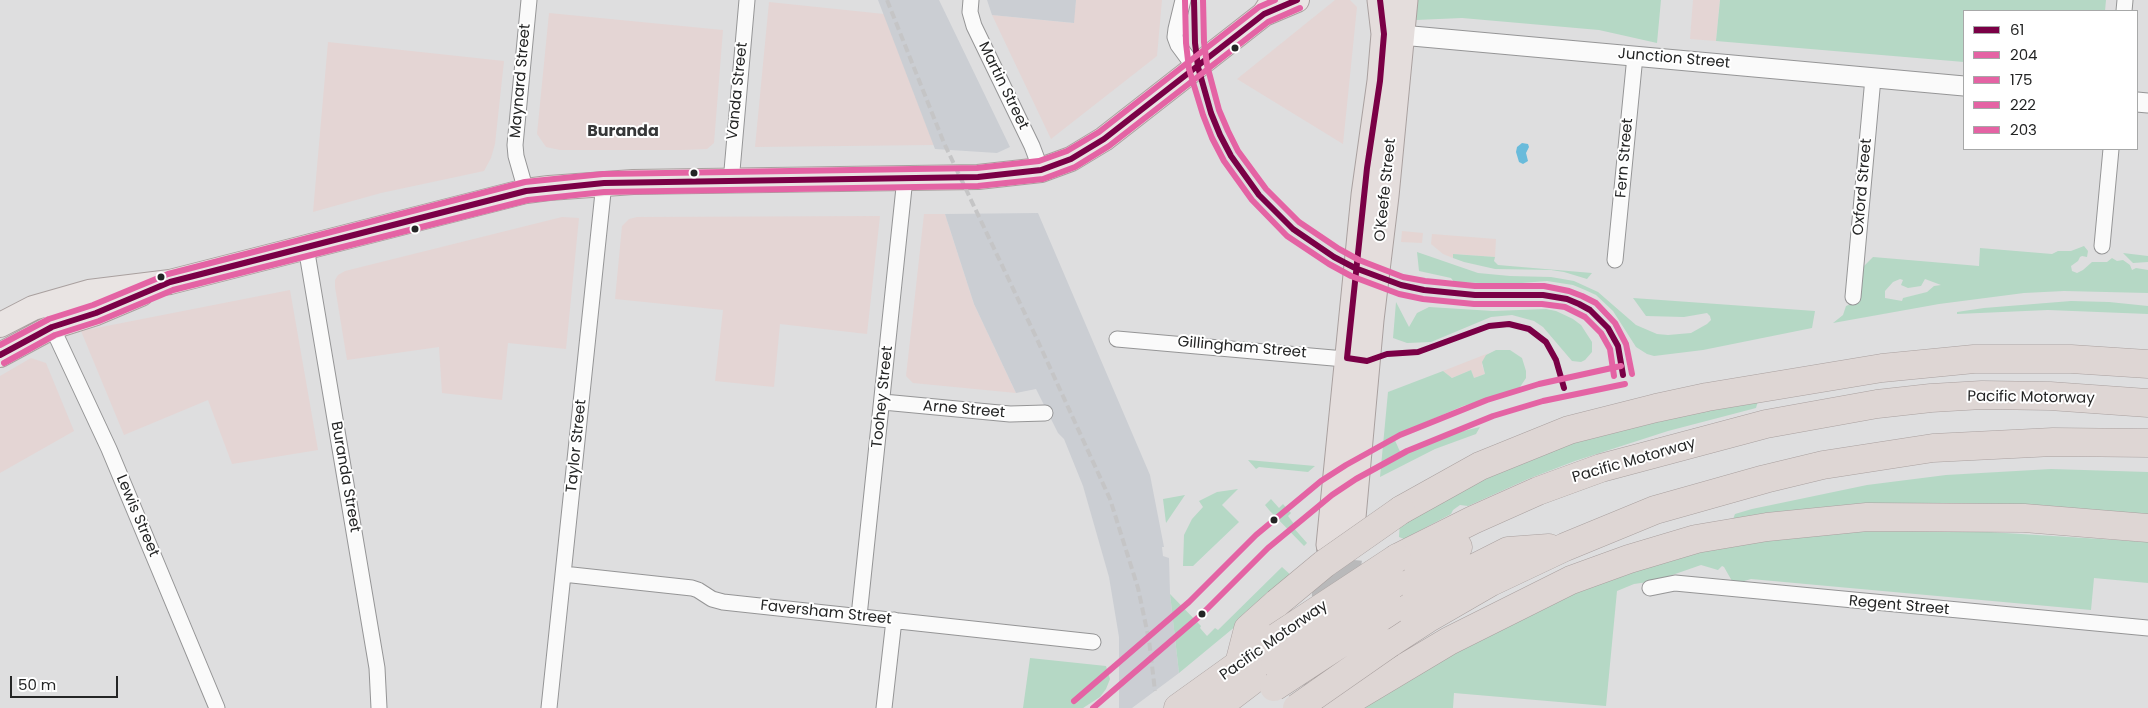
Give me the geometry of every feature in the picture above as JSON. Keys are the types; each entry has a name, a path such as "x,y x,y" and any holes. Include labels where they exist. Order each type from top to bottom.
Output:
{"highway":[{"name":"O'Keefe Street","path":"1380,0 1393,34"},
{"name":"O'Keefe Street","path":"1329,546 1357,360 1393,34 1405,0"},
{"path":"1239,664 1248,629 1324,564 1401,510 1480,466 1569,430 1698,399 1882,368 1974,359 2071,359 2148,364"},
{"name":"O'Keefe Street","path":"1352,528 1357,360"},
{"name":"Pacific Motorway","path":"1180,707 1239,664 1275,662 1395,583 1473,520 1538,491 1601,468 1766,424 1823,413 1931,398 1982,395 2040,396 2148,403"},
{"path":"1297,708 1390,643 1490,582 1610,528 1688,500 1823,465 1924,449 1983,444 2052,442 2148,443"},
{"path":"1337,708 1387,676 1448,641 1571,580 1629,558 1696,539 1767,527 1867,517 2024,518 2148,528"},
{"path":"1216,708 1275,662 1395,583 1508,551 1565,547"},
{"path":"1246,708 1275,662"}],"main road":[{"path":"0,325 33,308 89,292 170,282 526,192 573,185 978,177 1041,170 1071,159 1104,139 1195,68 1268,7 1297,0"},
{"path":"0,355 52,326 96,313 170,282"}],"street":[{"name":"Maynard Street","path":"526,192 516,156 515,145 529,0"},
{"name":"Vanda Street","path":"731,182 747,0"},
{"name":"Martin Street","path":"971,0 970,12 974,26 1032,146 1041,170"},
{"path":"1183,0 1175,37 1179,46 1195,68"},
{"name":"Junction Street","path":"1393,34 1963,86"},
{"name":"Fern Street","path":"1615,260 1635,56"},
{"name":"Oxford Street","path":"1853,296 1873,78"},
{"path":"2102,246 2111,150"},
{"name":"Toohey Street","path":"859,616 883,402 905,178"},
{"name":"Taylor Street","path":"549,708 604,184"},
{"name":"Buranda Street","path":"306,247 377,668 379,708"},
{"name":"Lewis Street","path":"52,326 109,449 217,708"},
{"name":"Gillingham Street","path":"1117,339 1357,360"},
{"name":"Arne Street","path":"883,402 1010,414 1045,413"},
{"name":"Faversham Street","path":"563,574 692,588 712,599 723,602 1093,642"},
{"name":"Regent Street","path":"1650,588 1675,583 2148,628"},
{"path":"884,708 894,620"}],"shaded area":[{"path":"878,0 939,0 1010,147 997,153 935,149"},
{"path":"987,0 1076,0 1074,23 992,15"},
{"path":"1076,0 1162,0 1157,56 1051,139 992,15 1073,23"},
{"path":"1335,0 1350,0 1357,7 1343,144 1237,79"},
{"path":"1693,0 1720,0 1716,41 1690,39"},
{"path":"769,2 884,14 934,145 755,147"},
{"path":"549,13 723,30 714,143 707,149 681,150 560,150 546,147 537,134"},
{"path":"328,42 504,61 495,144 491,158 484,171 381,193 313,212"},
{"path":"1038,213 1150,475 1164,547 1162,547 1163,556 1169,558 1170,594 1179,673 1132,708 1119,708 1119,637 1109,577 1083,486 1064,439 1058,433 1036,389 1016,393 974,304 945,214"},
{"path":"924,214 945,214 974,304 1016,393 913,383 906,376"},
{"path":"880,216 867,334 780,324 774,387 715,381 723,310 615,299 622,226 629,219 637,217"},
{"path":"562,217 579,218 566,349 508,343 502,400 442,393 439,347 347,360 335,287 335,280 338,275 345,271"},
{"path":"1402,231 1423,233 1422,243 1401,242"},
{"path":"1432,234 1496,239 1495,257 1454,254 1453,258 1443,254 1431,244"},
{"path":"290,290 318,450 232,464 208,400 124,435 81,331"},
{"path":"1489,353 1486,355 1482,365 1485,374 1474,378 1471,370 1452,378 1443,371"},
{"path":"31,358 46,363 74,431 0,473 0,376"}],"green space":[{"path":"1415,0 1661,0 1657,43 1599,30 1462,18 1416,20 1413,16"},
{"path":"1720,0 2106,0 2105,10 1963,10 1963,62 1716,41"},
{"path":"2084,246 2088,251 2087,257 2080,257 2071,266 2072,271 2077,273 2092,262 2107,262 2112,258 2117,261 2123,260 2130,265 2132,270 2136,268 2148,270 2148,293 2064,291 2024,293 1939,304 1833,323 1843,315 1846,306 1853,303 1857,273 1873,257 1979,266 1980,248 2052,254 2058,251 2071,251","holes":["1900,279 1903,280 1901,285 1908,288 1921,286 1925,279 1941,285 1934,286 1927,292 1903,298 1902,301 1885,298 1885,291 1893,282"]},
{"path":"1417,252 1478,273 1551,277 1574,281 1598,292 1636,325 1657,334 1691,333 1707,324 1711,320 1710,316 1707,313 1684,317 1646,316 1633,298 1815,311 1812,328 1703,350 1654,356 1636,347 1613,311 1596,295 1585,290 1573,285 1547,281 1509,284 1454,282 1451,278 1419,271"},
{"path":"2123,253 2148,256 2148,262 2133,263"},
{"path":"1453,254 1495,257 1494,261 1498,265 1592,273 1587,279 1551,270 1495,269 1464,262 1453,258"},
{"path":"2071,301 2148,306 2148,314 2048,310 1957,314 1957,312 1984,308"},
{"path":"1396,302 1409,327 1417,313 1429,307 1493,311 1546,309 1556,311 1581,325 1592,342 1592,352 1581,362 1572,361 1543,327 1534,321 1512,315 1491,317 1431,342 1407,343 1393,338"},
{"path":"1496,350 1510,350 1522,358 1526,378 1518,390 1463,406 1393,436 1402,456 1451,434 1480,427 1476,434 1435,449 1380,477 1388,392 1443,371 1452,378 1471,370 1474,378 1485,374 1482,362 1486,355"},
{"path":"1758,401 1756,408 1668,431 1575,461 1528,479 1468,506 1460,505 1451,514 1404,539 1399,537 1400,521 1460,486 1570,443 1619,426"},
{"path":"1248,460 1315,466 1308,472 1259,467 1256,469"},
{"path":"2051,469 2148,472 2148,517 1733,519 1735,514 1752,509 1867,485 1946,475"},
{"path":"1238,489 1222,505 1239,522 1193,566 1183,566 1184,535 1192,519 1203,507 1199,501 1217,492"},
{"path":"1185,495 1166,523 1163,499"},
{"path":"1271,499 1279,508 1283,504 1291,513 1288,516 1294,524 1292,526 1307,543 1304,546 1265,505"},
{"path":"1910,527 2148,542 2148,583 2094,578 2091,610 1751,579 1741,582 1732,581 1724,567 1722,566 1718,570 1701,565 1655,581 1634,584 1617,591 1606,706 1454,693 1453,708 1358,708 1529,612 1588,585 1723,543"},
{"path":"1282,567 1294,578 1179,673 1170,594 1201,626 1200,628 1207,636 1215,628 1218,630"},
{"path":"1030,658 1106,666 1110,679 1100,697 1083,708 1023,708"}],"water":[{"path":"1522,143 1528,144 1529,147 1526,153 1528,161 1523,164 1519,162 1516,152 1517,147"}],"tunnel":[{"path":"1337,695 1352,531"},
{"path":"1314,708 1329,546"}],"railway":[{"path":"887,0 944,143 1110,499 1138,588 1149,640 1155,691"}],"transit line":[{"name":"222","path":"1185,0 1189,69 1212,138 1224,161 1252,200 1287,236 1351,276 1399,294 1423,299 1474,304 1542,304 1565,307 1585,317 1601,333 1610,349 1614,376"},
{"name":"61","path":"1194,0 1195,43 1198,67 1211,113 1220,135 1231,156 1259,195 1293,229 1334,257 1355,268 1401,285 1424,290 1475,295 1543,295 1567,299 1579,304 1590,310 1608,328 1618,346 1623,375"},
{"name":"203","path":"1203,0 1204,42 1207,65 1219,110 1228,131 1238,151 1266,189 1299,222 1359,260 1403,277 1475,286 1544,286 1569,291 1582,296 1596,303 1615,323 1626,344 1632,374"},
{"name":"175","path":"0,345 49,319 93,305 168,274 525,182 603,174 977,168 1039,161 1067,151 1099,132 1259,7 1275,0"},
{"name":"61","path":"0,355 52,327 96,313 170,282 526,191 604,183 978,177 1041,170 1071,159 1104,139 1264,14 1297,0"},
{"name":"61","path":"1380,0 1384,34 1380,81 1367,168 1347,358 1367,361 1387,354 1418,352 1489,326 1509,324 1529,329 1546,342 1556,360 1564,388"},
{"name":"204","path":"4,363 55,335 99,321 173,290 528,200 604,192 978,186 1043,179 1075,167 1109,146 1268,22 1300,8"},
{"name":"203","path":"1074,701 1189,602 1256,535 1321,481 1346,465 1400,435 1487,400 1539,384 1621,366"},
{"name":"222","path":"1093,708 1201,615 1268,548 1332,495 1356,479 1407,451 1493,416 1543,401 1625,384"}],"district":[{"name":"Buranda","path":"623,132"}]}
